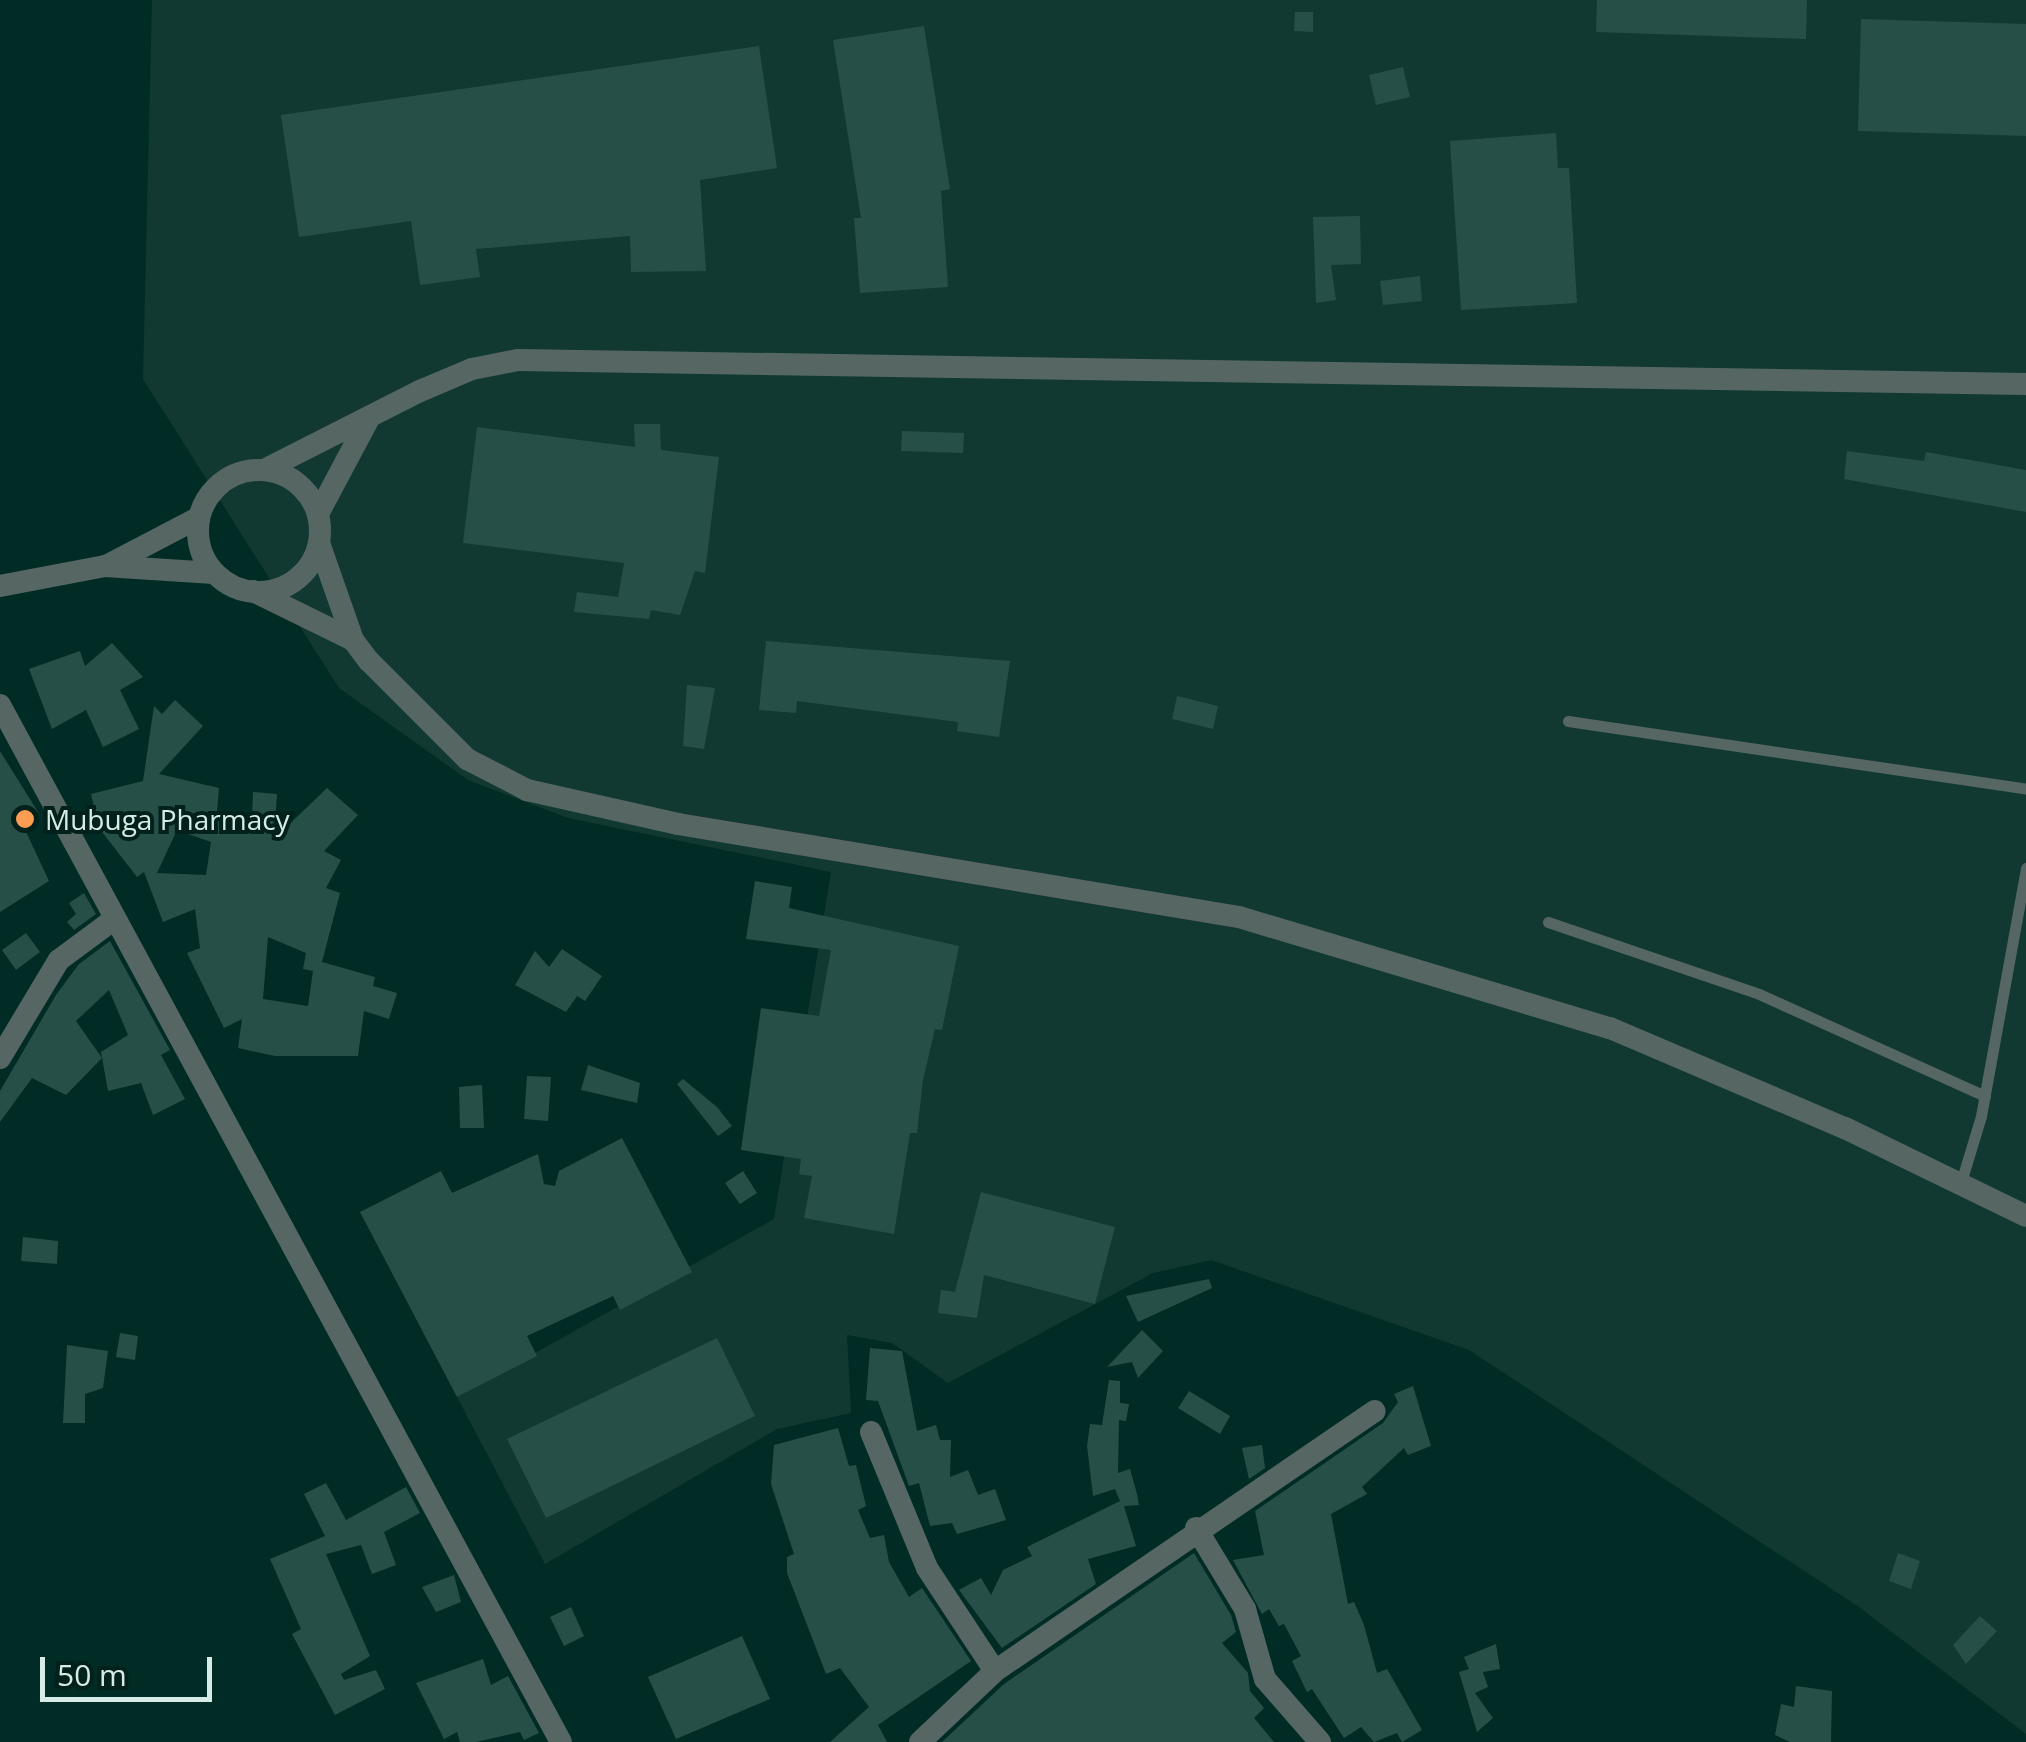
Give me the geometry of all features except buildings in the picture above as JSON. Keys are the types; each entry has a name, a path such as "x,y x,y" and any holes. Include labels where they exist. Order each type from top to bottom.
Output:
{"street":[{"path":"105,566 198,518 222,481 264,470 472,369 518,360 2026,384"},
{"path":"318,514 370,418"},
{"path":"264,470 304,488 318,514 319,543 352,640"},
{"path":"198,518 199,547 214,573"},
{"path":"253,592 295,580 319,543"},
{"path":"0,586 105,566 214,573 352,640 467,759 527,790 678,824 1239,916 1610,1028 1961,1182 2026,1216"},
{"path":"0,705 561,1742"},
{"path":"0,1058 59,960 113,920"},
{"path":"920,1742 995,1671 1081,1618 1196,1528 1375,1410"},
{"path":"871,1432 927,1568 995,1671"},
{"path":"1196,1528 1245,1608 1266,1679 1320,1742"}],"lane":[{"path":"1568,721 2026,788"},
{"path":"1961,1182 1985,1096 2026,868"},
{"path":"1548,922 1759,994 1985,1096"}],"shaded area":[{"path":"152,0 2026,0 2026,1734 1859,1607 1469,1350 1211,1260 1153,1273 948,1383 892,1343 847,1335 851,1413 777,1429 545,1564 457,1397 774,1219 831,872 568,818 468,780 339,688 143,379"}],"place":[{"name":"Mubuga Pharmacy","path":"25,819"}]}
